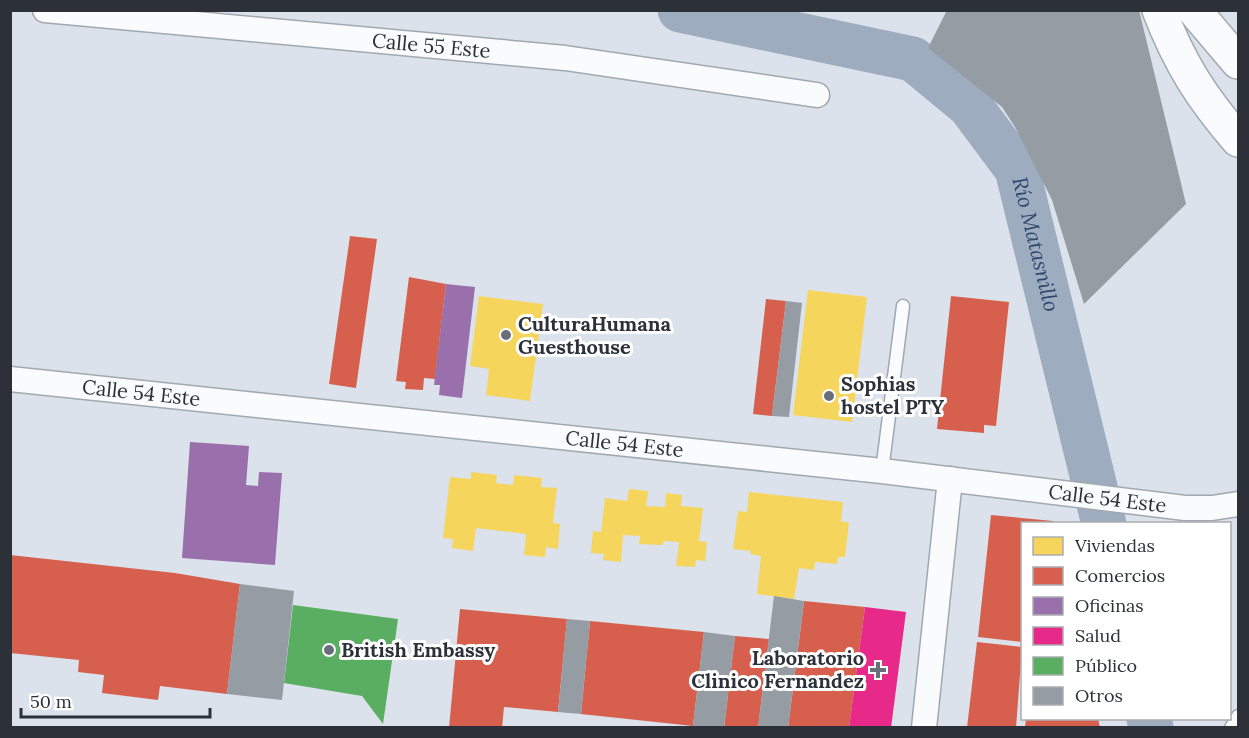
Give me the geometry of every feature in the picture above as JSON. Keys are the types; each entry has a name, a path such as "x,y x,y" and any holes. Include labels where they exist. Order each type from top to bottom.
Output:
{"highway":[{"path":"1159,10 1175,51 1205,102 1239,140"},
{"path":"1194,10 1239,62"}],"street":[{"name":"Calle 55 Este","path":"45,10 566,58 817,95"},
{"name":"Calle 54 Este","path":"10,378 882,471 1185,508 1212,508 1239,504"},
{"path":"924,728 950,479"}],"lane":[{"path":"882,471 903,306"},
{"path":"1231,728 1239,716"}],"building: Viviendas":[{"path":"808,290 867,297 852,422 793,415"},
{"name":"CulturaHumana Guesthouse","path":"479,296 543,304 530,401 486,395 489,369 470,366"},
{"path":"471,472 497,475 496,483 513,485 514,475 542,478 541,487 557,488 553,523 560,524 558,549 546,547 545,557 524,555 526,534 476,528 473,551 452,548 453,539 443,538 450,477 471,479"},
{"path":"629,489 648,491 646,506 665,507 666,493 682,495 681,506 703,508 699,541 707,542 705,561 696,560 695,567 676,566 679,542 664,541 662,545 639,544 640,536 623,535 621,562 603,560 604,554 591,553 593,531 601,532 605,498 627,501"},
{"path":"749,492 843,502 841,522 849,522 845,557 838,557 837,564 815,562 814,570 799,568 794,599 757,594 761,556 750,554 751,551 733,549 738,511 747,512"}],"building: Comercios":[{"path":"350,236 377,239 356,388 329,384"},
{"path":"409,277 446,284 435,379 424,378 423,390 405,389 406,382 396,381"},
{"path":"951,296 1009,302 996,426 984,425 984,433 937,429"},
{"path":"766,299 786,301 772,416 753,414"},
{"path":"991,515 1053,521 1021,522 1021,642 978,637"},
{"path":"10,555 175,573 240,584 227,694 160,686 158,700 102,693 104,675 78,672 79,660 10,653"},
{"path":"804,601 865,607 849,728 788,728"},
{"path":"460,609 567,619 558,712 504,707 502,728 449,728"},
{"path":"590,621 704,632 693,726 581,714"},
{"path":"735,636 769,639 758,728 724,728"},
{"path":"977,642 1021,647 1016,728 967,728"},
{"path":"1026,720 1098,720 1100,728 1025,728"}],"building: Oficinas":[{"path":"446,284 475,287 462,398 439,395 440,385 434,385"},
{"path":"190,442 249,446 246,485 258,486 259,472 282,473 275,565 182,558"}],"building: Salud":[{"name":"Laboratorio Clinico Fernandez","path":"865,607 906,612 891,728 849,728"}],"building: Público":[{"path":"293,605 398,619 383,724 362,696 284,683"}],"building: Otros":[{"path":"947,10 1139,10 1186,204 1084,304 1052,200 1015,127 1002,107 928,48"},
{"path":"786,301 802,303 789,417 772,416"},
{"path":"240,584 294,591 282,700 227,694"},
{"path":"774,596 804,601 788,728 758,728"},
{"path":"567,619 590,621 581,714 558,712"},
{"path":"704,632 735,636 724,728 693,726"}],"waterway":[{"name":"Río Matasnillo","path":"680,10 913,59 970,106 1017,169 1104,522"},
{"name":"Río Matasnillo","path":"1149,720 1151,728"}],"place":[{"name":"CulturaHumana Guesthouse","path":"506,335"},
{"name":"Sophias hostel PTY","path":"829,396"},
{"name":"British Embassy","path":"329,650"},
{"name":"Laboratorio Clinico Fernandez","path":"878,670"}]}
